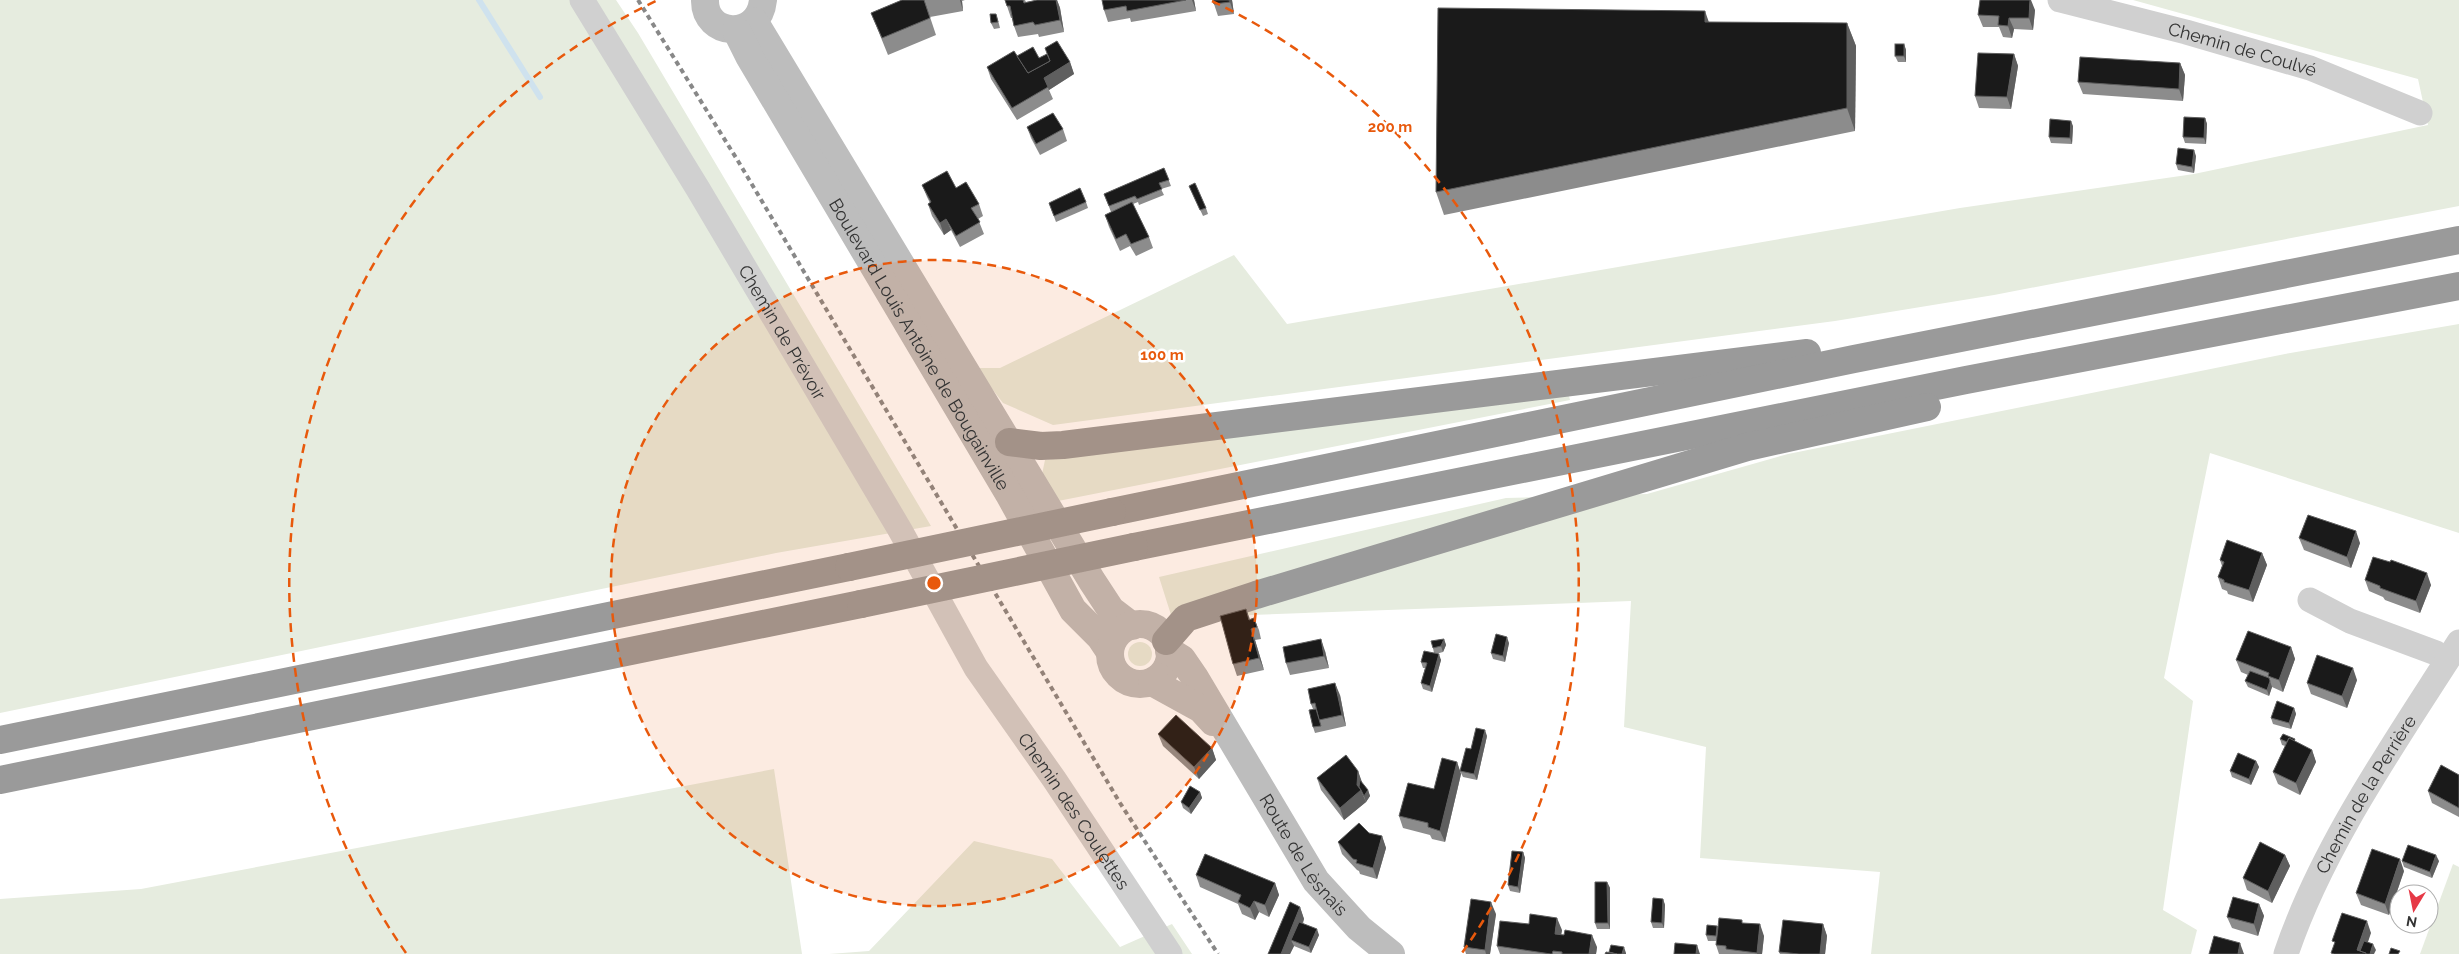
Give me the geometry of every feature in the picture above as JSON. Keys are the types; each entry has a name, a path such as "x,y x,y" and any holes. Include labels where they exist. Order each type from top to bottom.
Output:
{"highway":[{"path":"0,740 1854,359 2459,240"},
{"path":"0,780 1134,547 2018,371 2459,286"},
{"path":"1010,442 1041,446 1063,446 1805,353 1833,354 1854,359"},
{"path":"1168,646 1186,618 1256,595 1747,447 1970,397 2018,371"}],"main road":[{"path":"705,0 707,12 719,26 751,17"},
{"name":"Boulevard Louis Antoine de Bougainville","path":"751,17 1106,603 1111,610 1132,626"},
{"name":"Boulevard Louis Antoine de Bougainville","path":"751,17 754,65 1009,494 1074,610 1100,637 1110,652"},
{"path":"1132,626 1152,627 1168,646 1165,670 1152,682 1135,684 1119,676 1113,669 1110,652 1117,635 1132,626"},
{"name":"Route de Lèsnais","path":"1168,646 1186,665 1316,881 1358,928 1391,954"},
{"name":"Route de Lèsnais","path":"1152,682 1201,709 1231,742"}],"street":[{"name":"Chemin de Prévoir","path":"582,0 698,189 900,530 976,668"},
{"name":"Chemin de Coulvé","path":"2060,0 2186,32 2310,68 2420,113"},
{"path":"2310,600 2350,621 2436,653 2453,651"},
{"name":"Chemin de la Perrière","path":"2286,954 2292,935 2330,854 2378,768 2453,651"},
{"name":"Chemin des Coulettes","path":"976,668 1054,778 1170,954"}],"shaded area":[{"path":"0,0 616,0 638,33 931,526 776,553 0,713"},
{"path":"2133,0 2459,0 2459,206 1994,295 1835,321 1053,425 1003,403 976,368 1000,368 1234,255 1287,324 1960,208 2194,174 2428,125 2418,79"},
{"path":"2459,324 2459,533 2210,453 2164,678 2193,701 2163,910 2197,930 2191,954 1871,954 1880,872 1700,858 1706,747 1624,727 1631,601 1172,618 1159,577 1506,498 1647,494 1788,454 2285,354"},
{"path":"1568,392 1570,400 1053,502 1041,479 1045,460"},
{"path":"1140,642 1149,645 1152,654 1149,663 1140,666 1131,663 1128,654 1131,645"},
{"path":"774,769 802,954 0,954 0,899 141,889"},
{"path":"974,841 1052,859 1120,947 1172,924 1192,954 829,954 869,951"},
{"path":"2453,864 2459,867 2459,954 2420,954 2427,934 2439,934 2439,902"}],"building":[{"path":"902,0 924,0 930,18 882,38 871,13"},
{"path":"1005,0 1023,0 1024,3 1037,0 1056,0 1060,20 1035,25 1033,22 1014,26 1010,6 1007,6"},
{"path":"1102,0 1186,0 1127,11 1126,6 1104,10"},
{"path":"1213,0 1229,0 1230,2 1214,4"},
{"path":"1980,0 2030,0 2029,18 2009,18 2008,26 1998,25 1999,16 1978,15"},
{"path":"1438,8 1705,11 1705,22 1847,23 1847,108 1436,192"},
{"path":"990,14 996,14 998,22 991,23"},
{"path":"1057,41 1070,62 1044,78 1048,87 1012,108 987,67 1014,51 1028,73 1050,61 1045,48"},
{"path":"1895,44 1904,44 1904,56 1895,56"},
{"path":"1033,47 1039,58 1047,54 1050,61 1028,73 1017,56"},
{"path":"1978,53 2014,54 2007,97 1975,96"},
{"path":"2080,57 2180,63 2179,89 2078,82"},
{"path":"1053,113 1063,129 1036,144 1027,127"},
{"path":"2184,117 2205,118 2204,138 2183,137"},
{"path":"2050,119 2071,121 2070,138 2049,137"},
{"path":"2178,148 2194,150 2192,167 2176,164"},
{"path":"1164,168 1169,180 1159,183 1162,189 1137,199 1135,196 1109,206 1104,194"},
{"path":"947,171 956,188 966,182 979,204 971,208 980,222 956,236 946,219 940,223 928,204 931,202 922,185"},
{"path":"1195,183 1206,208 1200,210 1189,186"},
{"path":"1080,188 1086,202 1054,216 1049,203"},
{"path":"1132,202 1149,237 1131,244 1126,234 1116,239 1105,215"},
{"path":"2308,515 2356,531 2347,557 2299,538"},
{"path":"2227,540 2262,553 2249,590 2224,582 2224,580 2218,577 2224,562 2220,560"},
{"path":"2373,557 2390,562 2391,560 2427,573 2416,601 2380,588 2380,586 2365,580"},
{"path":"1246,609 1249,620 1254,618 1257,627 1251,629 1259,658 1233,664 1220,616"},
{"path":"2248,631 2291,647 2279,680 2268,676 2269,673 2236,660"},
{"path":"1496,634 1507,637 1503,656 1491,653"},
{"path":"1321,639 1324,656 1286,663 1283,647"},
{"path":"1444,639 1441,646 1433,648 1431,641"},
{"path":"1424,651 1439,654 1430,686 1421,683 1427,663 1421,662"},
{"path":"2317,655 2353,668 2342,696 2307,683"},
{"path":"2250,671 2269,678 2267,690 2245,681"},
{"path":"1335,683 1342,715 1319,720 1315,703 1311,704 1308,689"},
{"path":"2277,701 2294,708 2289,723 2271,718"},
{"path":"1316,709 1321,726 1313,727 1309,710"},
{"path":"1176,715 1212,748 1194,767 1158,734"},
{"path":"1476,728 1485,730 1474,774 1460,771 1466,748 1471,749"},
{"path":"2283,734 2295,739 2294,741 2289,738 2287,742 2280,739"},
{"path":"2289,738 2312,750 2296,783 2273,772"},
{"path":"2238,753 2256,761 2249,779 2230,771"},
{"path":"1346,755 1358,771 1357,785 1361,790 1340,808 1317,778"},
{"path":"1442,758 1457,762 1440,831 1428,827 1428,823 1399,816 1408,783 1434,789"},
{"path":"2441,765 2459,775 2459,808 2428,791"},
{"path":"1360,780 1368,790 1364,796 1359,787"},
{"path":"1190,786 1200,792 1189,808 1181,802"},
{"path":"1359,823 1369,833 1382,836 1373,868 1356,863 1357,860 1353,859 1338,842"},
{"path":"2260,842 2285,855 2268,891 2243,878"},
{"path":"2408,845 2436,855 2430,872 2402,861"},
{"path":"2372,849 2400,859 2392,884 2389,884 2389,892 2385,904 2356,893"},
{"path":"1512,851 1523,852 1518,887 1508,885"},
{"path":"1205,854 1275,883 1265,905 1254,901 1250,908 1238,902 1241,895 1196,875"},
{"path":"1595,882 1607,882 1608,923 1595,923"},
{"path":"2233,897 2259,904 2254,924 2227,917"},
{"path":"1653,898 1663,899 1662,923 1651,922"},
{"path":"1471,899 1491,902 1485,950 1464,947"},
{"path":"1290,902 1300,907 1281,954 1268,954"},
{"path":"2342,913 2367,921 2357,950 2366,954 2331,953 2335,942 2332,941"},
{"path":"1530,914 1557,918 1555,934 1564,935 1565,930 1592,935 1589,954 1562,954 1562,952 1553,951 1551,954 1497,946 1500,921 1529,924"},
{"path":"1719,918 1742,920 1742,923 1760,924 1757,953 1726,949 1726,946 1716,945"},
{"path":"1783,920 1823,924 1820,954 1779,952"},
{"path":"1299,922 1317,929 1309,947 1291,940"},
{"path":"1707,925 1717,926 1716,936 1706,935"},
{"path":"2214,936 2240,943 2238,954 2209,954"},
{"path":"2364,941 2373,944 2370,954 2360,951"},
{"path":"1675,943 1697,945 1696,954 1674,954"},
{"path":"1611,945 1624,947 1622,954 1609,952"},
{"path":"2391,948 2400,951 2398,954 2389,954"}],"waterway":[{"path":"479,0 540,97"}],"railway":[{"path":"638,0 738,161 1120,803 1218,954"}]}
